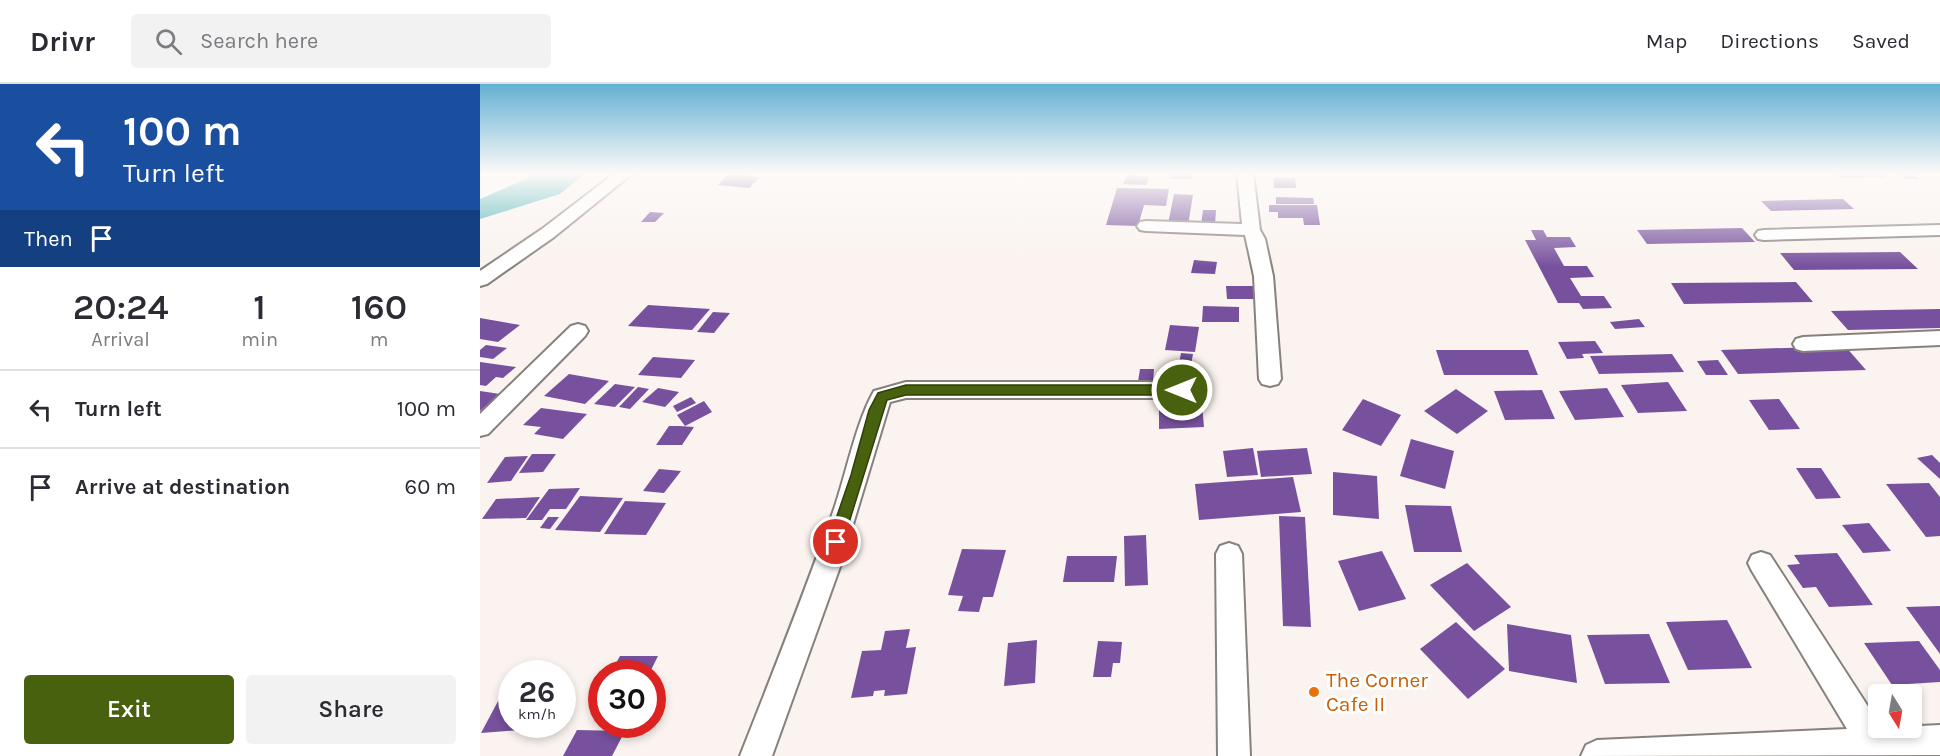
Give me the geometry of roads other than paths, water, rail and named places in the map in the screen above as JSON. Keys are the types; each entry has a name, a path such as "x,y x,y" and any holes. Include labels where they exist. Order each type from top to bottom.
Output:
{"street":[{"path":"480,280 585,204"},
{"path":"1248,204 1251,230 1257,236 1263,273 1270,379"},
{"path":"1146,226 1251,230"},
{"path":"1764,234 1940,230"},
{"path":"480,428 578,331"},
{"path":"1803,344 1940,338"},
{"path":"756,756 828,564 882,396 906,390 1182,390"},
{"path":"1229,554 1234,756"},
{"path":"1761,563 1873,742"},
{"path":"1597,756 1940,740"}],"water":[{"path":"480,204 527,204 480,219"}],"place":[{"name":"The Corner Cafe II","path":"1314,692"}]}
